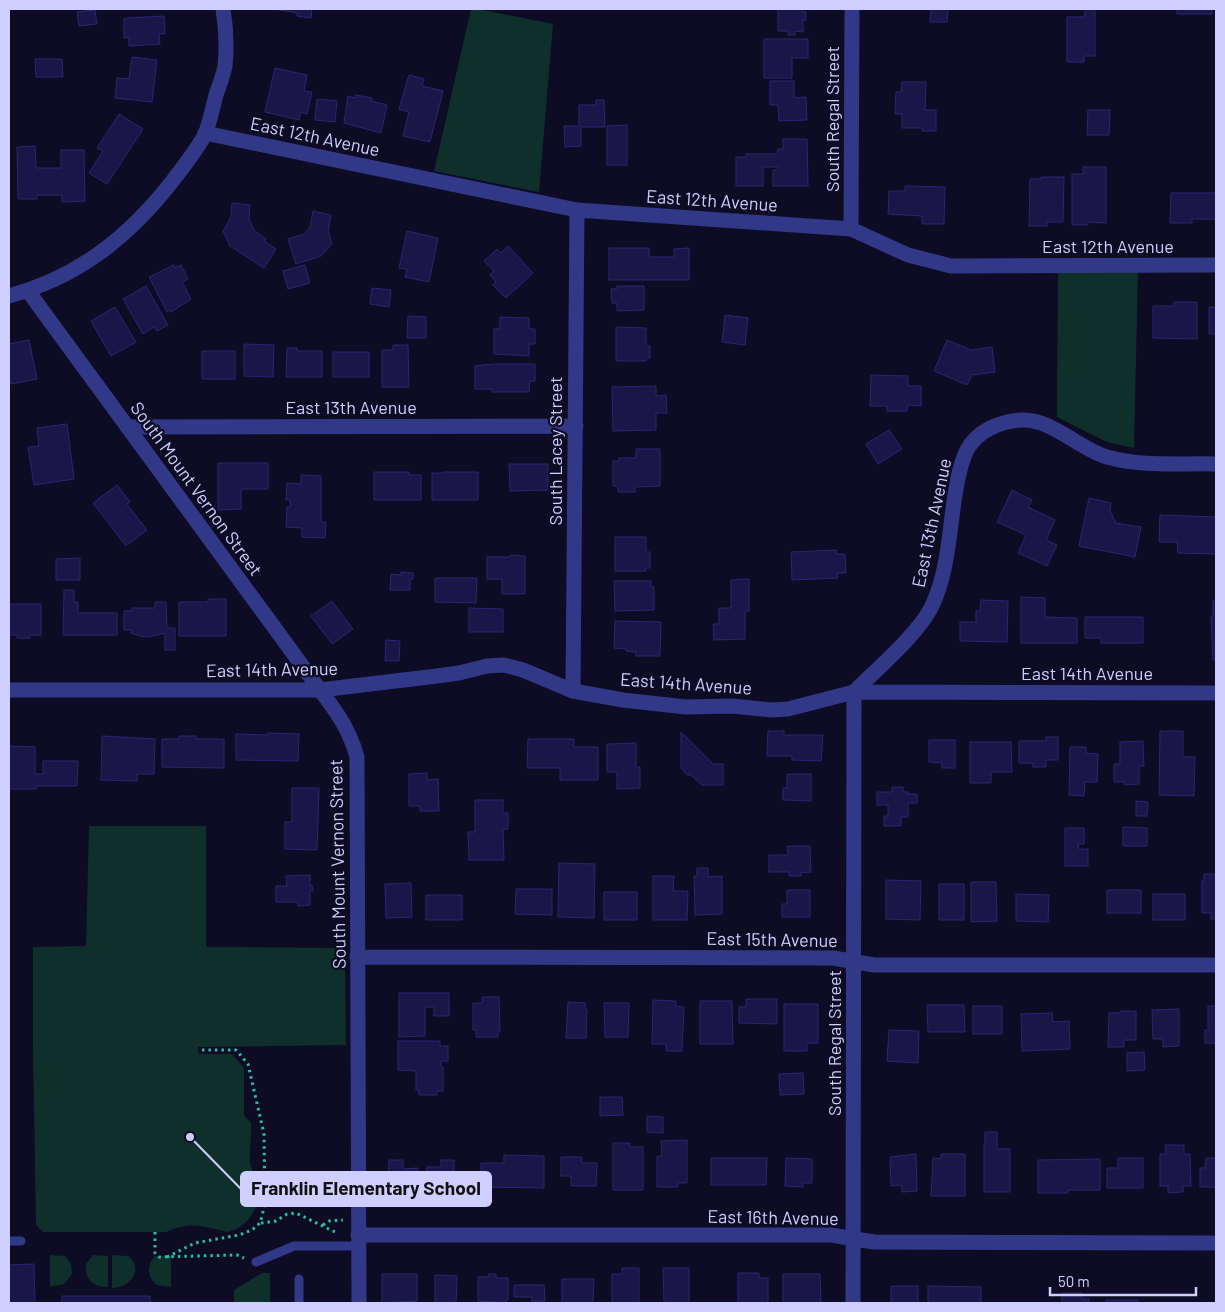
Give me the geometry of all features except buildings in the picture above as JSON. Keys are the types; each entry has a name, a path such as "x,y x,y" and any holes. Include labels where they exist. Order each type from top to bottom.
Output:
{"street":[{"path":"9,296 28,291 70,271 106,250 130,230 154,205 176,177 205,133 225,67 226,26 223,9"},
{"name":"South Regal Street","path":"851,229 852,9"},
{"name":"East 12th Avenue","path":"205,133 577,210 851,229 908,255 951,266 1216,265"},
{"name":"South Lacey Street","path":"573,691 577,210"},
{"name":"South Mount Vernon Street","path":"28,291 126,427 336,710 353,741 357,758 357,957 353,1239 359,1303"},
{"name":"East 13th Avenue","path":"854,692 918,628 930,609 939,589 946,556 958,473 967,449 982,432 1001,423 1023,420 1046,425 1105,457 1134,463 1216,464"},
{"name":"East 13th Avenue","path":"126,427 576,426"},
{"name":"East 14th Avenue","path":"9,690 320,690 436,676 487,666 504,665 523,670 573,691 623,700 686,707 732,706 771,710 788,709 854,692 1216,693"},
{"name":"South Regal Street","path":"853,1303 854,692"},
{"name":"East 15th Avenue","path":"357,957 833,958 874,966 1216,965"},
{"name":"East 16th Avenue","path":"353,1239 831,1235 874,1242 1216,1243"}],"lane":[{"path":"256,1262 294,1246 353,1239"},
{"path":"9,1241 21,1241"},
{"path":"299,1279 299,1303"}],"path":[{"path":"202,1050 236,1050 248,1064 264,1134 265,1202 260,1223"},
{"path":"167,1257 195,1243 239,1235 252,1230 260,1223 276,1221 287,1214 296,1213 353,1239"},
{"path":"323,1225 330,1221 343,1220"},
{"path":"155,1232 155,1253 159,1257 237,1255 256,1262"}],"green space":[{"path":"471,9 553,24 539,192 434,171"},
{"path":"1138,272 1134,448 1107,442 1057,417 1058,273"},
{"path":"89,826 206,826 206,947 345,948 346,1045 198,1047 199,1054 232,1054 244,1068 244,1115 251,1123 250,1162 259,1188 259,1195 258,1202 251,1216 234,1230 227,1232 203,1226 190,1226 166,1232 43,1232 36,1225 33,947 86,946"},
{"path":"50,1255 65,1256 71,1264 72,1274 64,1284 50,1287"},
{"path":"93,1255 108,1256 108,1287 94,1284 86,1274 86,1264"},
{"path":"112,1255 128,1256 133,1261 135,1272 133,1277 124,1285 112,1288"},
{"path":"155,1256 171,1256 171,1287 157,1285 151,1278 149,1267"},
{"path":"262,1273 270,1273 270,1303 234,1303 234,1290"}],"place":[{"name":"Franklin Elementary School","path":"190,1137"}]}
